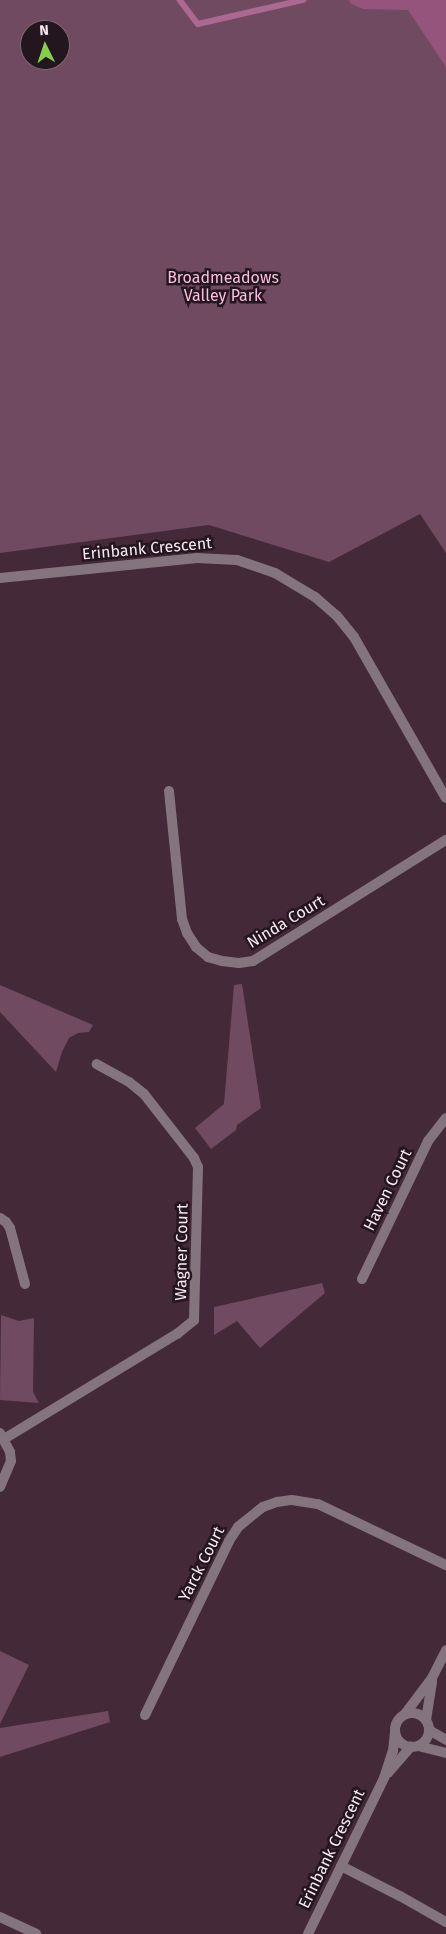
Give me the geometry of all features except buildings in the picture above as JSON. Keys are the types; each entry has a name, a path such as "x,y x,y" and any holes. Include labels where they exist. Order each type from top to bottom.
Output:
{"street":[{"name":"Erinbank Crescent","path":"0,578 197,558 237,560 260,566 281,576 315,597 337,616 354,637 446,798"},
{"name":"Ninda Court","path":"170,791 178,881 185,926 196,947 208,956 222,961 239,963 253,961 446,840"},
{"name":"Wagner Court","path":"2,1436 177,1334 194,1320 198,1167 194,1158 144,1094 129,1082 98,1064"},
{"name":"Haven Court","path":"362,1279 428,1141 446,1118"},
{"path":"0,1218 10,1228 25,1284"},
{"path":"0,1487 11,1461 2,1436"},
{"name":"Yarck Court","path":"145,1715 229,1541 238,1527 263,1507 277,1502 292,1500 318,1504 446,1566"},
{"path":"446,1650 432,1678 405,1714 396,1722 395,1733 400,1743 446,1753"},
{"path":"415,1747 426,1740 432,1678"},
{"path":"405,1714 416,1714 446,1740"},
{"name":"Erinbank Crescent","path":"308,1934 384,1778 393,1751 395,1733"},
{"name":"Erinbank Crescent","path":"384,1778 415,1747"},
{"path":"341,1866 446,1922"},
{"path":"0,1916 36,1934"}],"green space":[{"name":"Broadmeadows Valley Park","path":"0,0 446,0 446,553 420,514 329,562 209,525 0,553"},
{"path":"242,984 261,1108 237,1125 236,1130 211,1149 195,1128 224,1104 234,985"},
{"path":"0,985 93,1025 89,1032 78,1033 69,1038 62,1052 56,1072 0,1012"},
{"path":"322,1283 325,1293 260,1348 237,1321 214,1335 214,1307"},
{"path":"1,1315 19,1321 34,1318 33,1392 39,1403 0,1400"},
{"path":"0,1651 29,1665 0,1724"},
{"path":"108,1711 110,1722 0,1757 0,1728"}],"shaded area":[{"path":"349,0 446,0 446,67 408,10 363,9 350,3"}],"waterway":[{"path":"180,0 198,24 303,0"}]}
